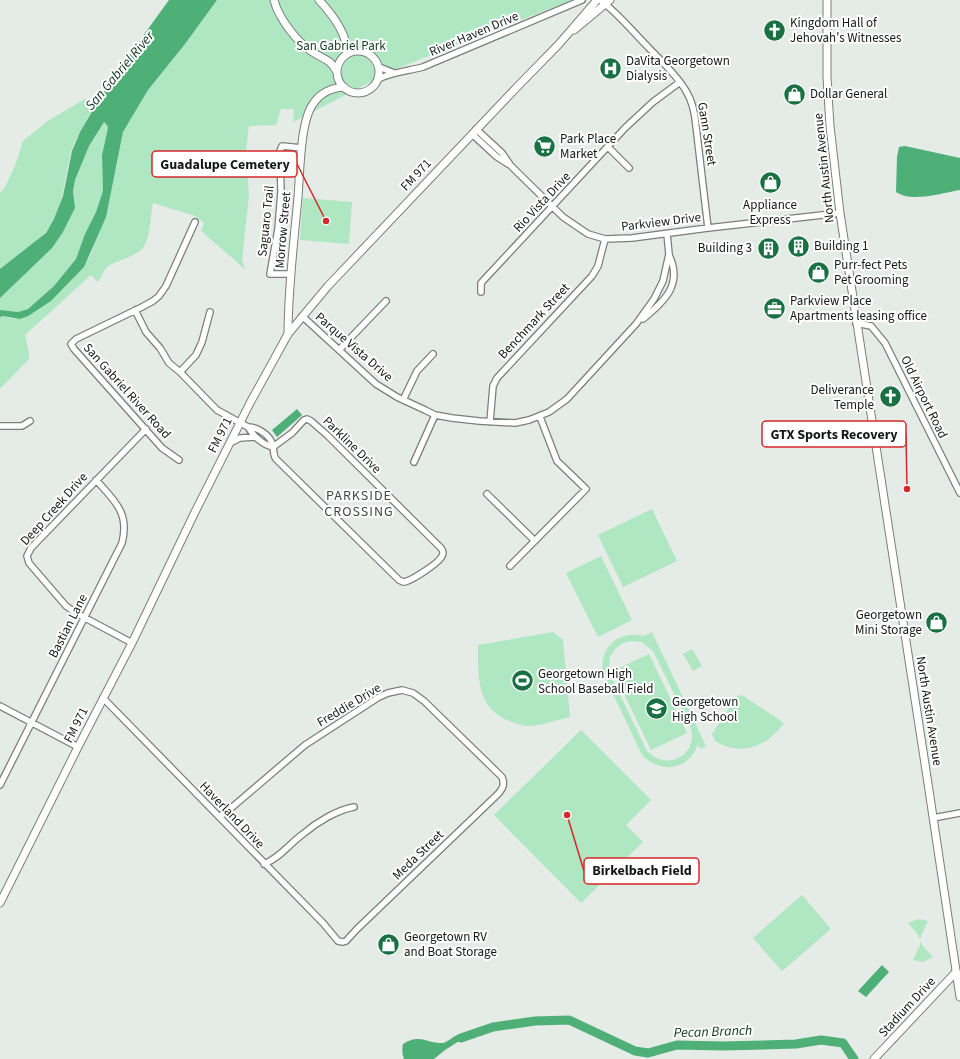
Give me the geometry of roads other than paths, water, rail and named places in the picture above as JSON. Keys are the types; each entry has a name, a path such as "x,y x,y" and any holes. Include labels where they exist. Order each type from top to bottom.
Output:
{"main road":[{"path":"274,0 284,20 302,44 312,52 330,61 344,87 351,92 359,93 367,91 374,86 378,79 379,67 376,60 371,54 357,50 347,43 338,25 319,0"},
{"name":"North Austin Avenue","path":"827,0 827,78 830,126 840,213 933,818 958,970 960,997"},
{"name":"FM 971","path":"0,904 78,747 132,643 229,444 288,334 328,286 474,132 603,1"},
{"path":"337,74 338,65 344,56 347,43"},
{"path":"330,61 357,50"},
{"name":"Morrow Street","path":"329,90 337,74"},
{"name":"Morrow Street","path":"288,334 291,274 306,117 312,104 323,93 329,90 344,87"},
{"name":"Stadium Drive","path":"874,1059 958,970"}],"street":[{"name":"River Haven Drive","path":"378,79 394,73 423,67 582,0"},
{"name":"Gann Street","path":"603,1 666,66 680,82 690,98 694,113 708,228"},
{"path":"379,67 394,73"},
{"name":"Rio Vista Drive","path":"480,292 481,283 608,147 641,113 680,82"},
{"name":"Parkview Drive","path":"474,132 502,153 511,166 563,217 588,234 606,239 632,238 840,213"},
{"name":"Saguaro Trail","path":"291,274 270,274 278,229 282,192 280,151 282,146 302,148"},
{"path":"608,147 629,168"},
{"name":"San Gabriel River Road","path":"179,460 162,448 71,344 76,338 153,301 159,296 166,286 195,222"},
{"name":"Parque Vista Drive","path":"636,324 658,292 663,281 669,254 667,234"},
{"name":"Benchmark Street","path":"490,422 493,386 497,378 592,276 598,266 606,239"},
{"name":"Parque Vista Drive","path":"302,316 376,384 403,400 435,414 452,418 515,423 540,417 557,408 636,324 659,305 672,289 674,269 669,254"},
{"path":"339,350 386,300"},
{"name":"Parkline Drive","path":"135,310 143,326 172,366 180,372 217,410 248,427 254,427 272,442 274,456 276,459 399,580 403,582 409,581 442,557 443,550 327,434 312,421 307,419 304,420 292,433 273,447"},
{"path":"180,372 196,355 202,342 210,312"},
{"name":"Old Airport Road","path":"856,323 870,326 885,343 960,493"},
{"path":"403,400 417,371 433,354"},
{"path":"414,462 435,414"},
{"path":"510,566 586,489 557,460 540,417"},
{"path":"0,426 22,426 30,421"},
{"name":"Parkline Drive","path":"248,427 255,437 266,445 273,447"},
{"name":"Deep Creek Drive","path":"132,643 66,606 29,563 27,556 31,548 146,429"},
{"path":"229,444 240,438 255,437"},
{"name":"Bastian Lane","path":"0,785 122,543 125,532 121,511 96,480"},
{"path":"487,494 536,541"},
{"name":"Freddie Drive","path":"218,817 230,809 305,745 379,697 396,690 410,692 424,701 502,776 504,784"},
{"name":"Haverland Drive","path":"103,698 323,923 338,941 346,941"},
{"path":"0,706 78,747"},
{"name":"Meda Street","path":"346,941 498,794 503,789 504,784"},
{"path":"264,864 277,858 304,833 322,821 345,808 354,807"},
{"path":"933,818 960,813"}],"water":[{"name":"San Gabriel River","path":"169,0 217,0 185,44 148,90 123,132 106,217 84,267 51,301 28,316 20,319 3,316 0,317 0,310 18,312 28,309 54,286 76,259 85,234 96,212 103,191 102,155 108,128 104,122 89,146 75,180 73,191 75,208 63,232 52,248 0,298 0,269 46,233 54,219 63,196 72,151 80,132 109,83"},
{"path":"905,146 960,158 960,190 919,197 910,197 896,192 897,157 899,147"},
{"path":"297,409 302,415 277,437 272,430"},
{"path":"882,965 889,972 866,997 858,991"},
{"path":"475,1031 445,1050 434,1059 404,1059 402,1052 403,1044 414,1039 443,1043 457,1035"}],"waterway":[{"name":"Pecan Branch","path":"461,1038 493,1027 535,1021 569,1020 635,1051 648,1053 677,1045 723,1046 796,1044 821,1040 843,1043 854,1059"}],"place":[{"name":"Kingdom Hall of Jehovah's Witnesses","path":"774,30"},
{"name":"DaVita Georgetown Dialysis","path":"610,68"},
{"name":"Dollar General","path":"795,94"},
{"name":"Park Place Market","path":"545,146"},
{"name":"Appliance Express","path":"770,183"},
{"name":"Guadalupe Cemetery","path":"326,221"},
{"name":"Building 1","path":"799,246"},
{"name":"Building 3","path":"768,248"},
{"name":"Purr-fect Pets Pet Grooming","path":"819,272"},
{"name":"Parkview Place Apartments leasing office","path":"774,308"},
{"name":"Deliverance Temple","path":"890,397"},
{"name":"GTX Sports Recovery","path":"907,489"},
{"name":"Georgetown Mini Storage","path":"937,622"},
{"name":"Georgetown High School Baseball Field","path":"523,681"},
{"name":"Georgetown High School","path":"657,709"},
{"name":"Birkelbach Field","path":"567,815"},
{"name":"Georgetown RV and Boat Storage","path":"388,944"}],"district":[{"name":"PARKSIDE CROSSING","path":"359,504"}],"park label":[{"name":"San Gabriel Park","path":"341,46"}]}
